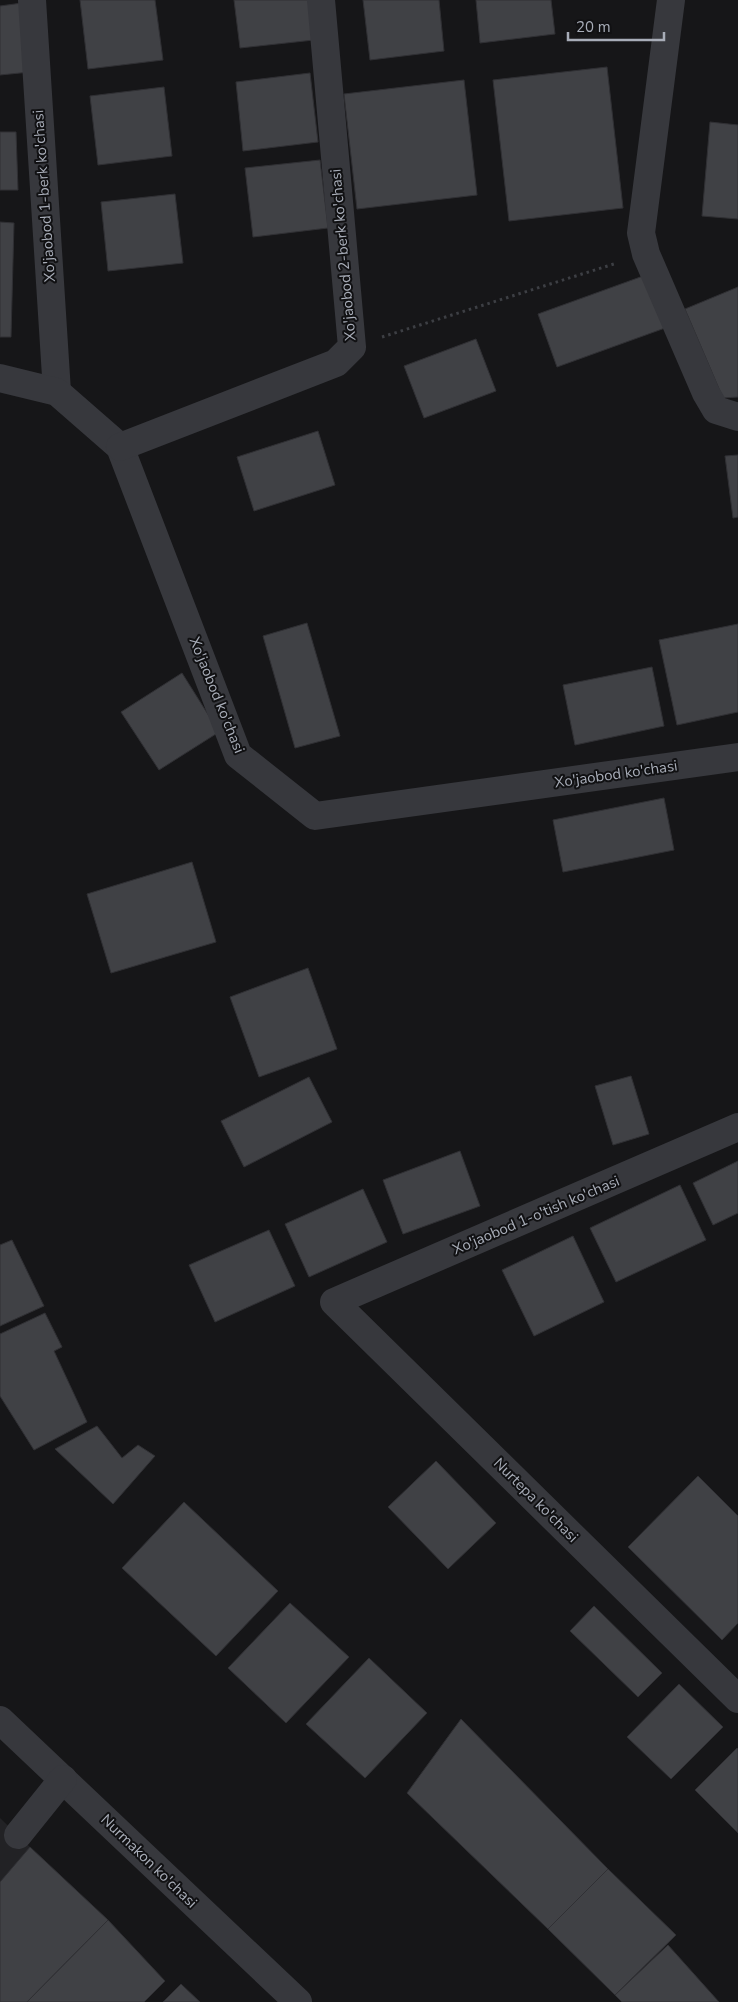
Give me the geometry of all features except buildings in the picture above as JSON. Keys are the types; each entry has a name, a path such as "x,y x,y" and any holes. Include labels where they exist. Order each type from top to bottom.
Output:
{"street":[{"name":"Xo'jaobod 1-berk ko'chasi","path":"32,0 57,392"},
{"name":"Xo'jaobod 2-berk ko'chasi","path":"120,447 336,363 352,347 321,0"},
{"path":"671,0 641,233 646,254 706,393 716,410 738,417"},
{"name":"Xo'jaobod ko'chasi","path":"0,378 57,392 120,447 238,755 315,816 736,762"},
{"name":"Xo'jaobod 1-o'tish ko'chasi","path":"334,1302 738,1127"},
{"name":"Nurtepa ko'chasi","path":"334,1302 738,1699"},
{"name":"Nurmakon ko'chasi","path":"0,1720 298,2002"},
{"path":"18,1836 63,1779"}],"path":[{"path":"352,347 646,254"}],"shaded area":[{"path":"0,1818 30,1847 0,1882"}]}
